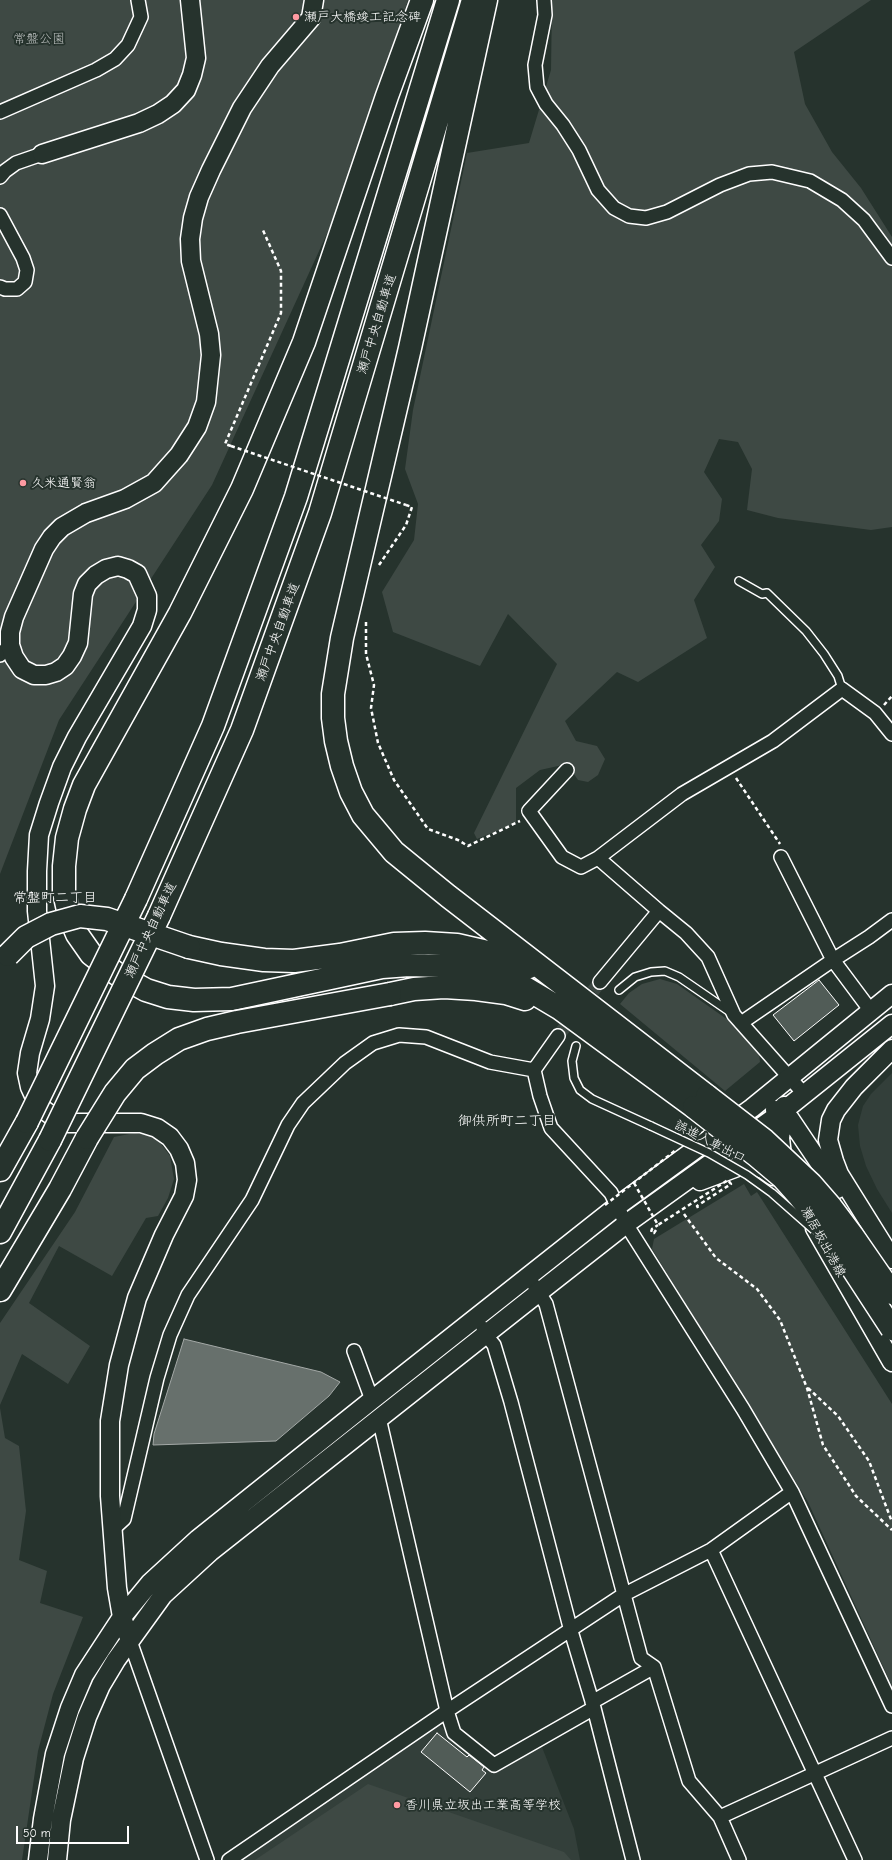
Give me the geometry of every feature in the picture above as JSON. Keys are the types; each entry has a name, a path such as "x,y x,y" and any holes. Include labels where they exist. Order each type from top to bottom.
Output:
{"highway":[{"path":"422,0 387,96 304,342 242,490 180,614 84,785 75,808 67,838 64,892 68,915 77,934 91,954 117,974 146,990 168,997 194,1000 232,999 382,967 409,965 470,967 517,983 559,1008 700,1102 764,1140 812,1184 852,1235 892,1293"},
{"name":"瀬戸中央自動車道","path":"0,1170 27,1122 136,899 213,726 296,497 448,0"},
{"name":"瀬戸中央自動車道","path":"0,1232 50,1140 159,916 242,730 320,513 473,0"},
{"path":"486,0 411,340 344,632 333,694 333,718 342,766 351,792 363,815 377,834 415,871 556,978 700,1102 782,1177 816,1215 852,1266 892,1329"},
{"path":"4,960 26,937 51,924 80,916 107,919 189,948 264,960 294,961 394,944 425,942 457,945 503,956 556,978"},
{"path":"0,1290 60,1189 87,1138 115,1093 135,1069 178,1039 207,1028 414,989 444,987 476,989 506,994 559,1008"}],"street":[{"path":"0,112 96,70 115,59 128,45 141,17 138,0"},
{"path":"0,177 5,171 16,163 139,123 158,114 173,104 186,90 192,76 196,58 190,0"},
{"path":"207,1860 122,1617 117,1588 110,1496 110,1421 119,1365 137,1298 164,1235 184,1196 187,1180 185,1163 179,1149 170,1137 157,1128 140,1123 68,1123 55,1118 44,1110 36,1100 30,1087 28,1073 30,1053 40,1019 46,986 37,911 39,835 60,774 76,737 142,626 147,610 147,596 142,583 137,574 118,566 106,569 96,575 87,584 82,594 78,643 65,666 56,672 46,675 34,675 22,669 14,657 5,650 14,617 44,549 52,537 62,527 86,513 125,499 154,483 179,456 197,427 206,402 211,355 209,334 191,261 190,239 193,218 211,170 242,108 270,66 302,31 311,18 314,0"},
{"path":"544,0 545,15 535,65 537,87 546,104 563,125 579,150 598,190 614,208 628,216 646,218 667,212 720,186 749,174 772,172 810,181 842,200 864,220 892,258"},
{"path":"0,215 23,258 27,270 25,282 17,289 5,290 0,287"},
{"path":"567,770 529,811 562,857 581,867 598,858 682,794 773,741 842,689 875,713 892,734"},
{"path":"598,858 686,933 708,957 738,1019 805,1096"},
{"path":"781,858 833,960 871,1011"},
{"path":"600,982 659,911"},
{"path":"738,1019 870,937 892,920"},
{"path":"38,1860 42,1819 55,1754 70,1708 84,1675 122,1617 150,1583 198,1539 372,1400 531,1276 611,1206 752,1108 892,994"},
{"path":"57,1860 61,1820 74,1758 87,1717 101,1685 163,1595 210,1552 485,1334 626,1224 805,1096 892,1024"},
{"path":"113,1529 124,1519 157,1378 170,1335 188,1295 252,1200 288,1125 303,1102 345,1063 373,1043 399,1035 426,1037 490,1062 534,1070"},
{"path":"558,1036 534,1070 540,1096 551,1128 611,1193 611,1206 626,1224 743,1409 792,1492 892,1706"},
{"path":"892,1049 854,1087 836,1110 831,1120 828,1140 834,1161 840,1174 892,1259"},
{"name":"瀬居坂出港線","path":"790,1078 782,1112 780,1138 781,1153 787,1174 804,1208 892,1362"},
{"path":"752,1108 772,1109 782,1112 797,1129 836,1189 892,1264"},
{"path":"668,1194 727,1169 752,1165 763,1169 776,1178 804,1208"},
{"path":"531,1276 538,1293 546,1304 641,1658 654,1667 689,1781 720,1817 739,1860"},
{"path":"479,1316 485,1334 494,1345 571,1631 593,1705 633,1860"},
{"path":"354,1351 372,1400"},
{"path":"379,1418 454,1733 494,1765 654,1667"},
{"path":"229,1860 448,1711 571,1631 623,1595 711,1550 792,1492"},
{"path":"711,1550 856,1860"},
{"path":"720,1817 892,1738"}],"lane":[{"path":"739,581 762,594 767,592 791,615 824,654 838,676 842,689"},
{"path":"619,990 634,977 650,972 666,971 679,976 738,1019"},
{"name":"誤進入車出口","path":"576,1046 572,1061 574,1078 580,1090 592,1099 709,1153 747,1175 772,1193 852,1266"}],"path":[{"path":"262,228 281,271 281,313 225,444 412,507 406,525 376,569"},
{"path":"366,618 366,654 374,685 371,708 378,743 394,780 428,829 458,840 468,846 522,819 529,811"},
{"path":"729,767 785,852 781,858"},
{"path":"611,1206 634,1183 676,1149"},
{"path":"658,1232 652,1231 658,1225 728,1180 731,1184 697,1206 698,1208"},
{"path":"634,1183 658,1225"},
{"path":"684,1214 716,1258 757,1289 780,1320 807,1388 823,1445 856,1496 892,1530"},
{"path":"807,1388 838,1416 869,1461 892,1522"}],"shaded area":[{"path":"892,1073 892,1213 877,1189 866,1166 860,1146 858,1125 863,1106 871,1094"},
{"path":"184,1339 321,1372 340,1382 329,1396 276,1441 153,1445 154,1434"},
{"name":"香川県立坂出工業高等学校","path":"438,1724 493,1770 540,1742 574,1829 580,1860 243,1860"}],"green space":[{"name":"常盤公園","path":"0,0 408,0 341,203 212,485 59,720 0,874"},
{"path":"552,0 871,0 794,52 805,104 832,152 861,188 892,237 892,527 871,530 778,518 747,510 752,469 738,442 719,439 704,472 722,499 719,521 701,545 715,567 694,600 707,638 638,682 617,672 565,721 576,741 597,746 605,759 598,775 588,782 578,780 567,764 540,770 516,788 516,823 477,839 474,833 557,664 508,614 480,666 393,632 382,592 414,540 418,504 405,469 413,410 467,153 529,143 551,70"},
{"path":"660,979 677,984 728,1020 759,1053 760,1062 725,1091 620,1004 629,993 642,984"},
{"path":"134,1133 155,1136 170,1156 174,1179 168,1198 158,1216 146,1218 112,1276 59,1246 29,1303 90,1346 68,1384 22,1354 0,1405 0,1323 75,1212 114,1137"},
{"path":"744,1184 751,1196 757,1192 892,1404 892,1686 808,1502 652,1249 654,1239"},
{"path":"0,1408 5,1438 19,1446 26,1511 19,1560 47,1571 40,1603 83,1617 53,1694 38,1751 22,1860 0,1860"},
{"name":"香川県立坂出工業高等学校","path":"368,1784 564,1852 571,1860 255,1860"}],"building":[{"path":"819,980 839,1005 794,1041 773,1015"},
{"path":"437,1733 467,1757 469,1755 484,1767 482,1770 486,1773 470,1792 421,1752"}],"tunnel":[{"path":"558,1036 600,982"}],"place":[{"name":"瀬戸大橋竣工記念碑","path":"296,17"},
{"name":"久米通賢翁","path":"23,483"},
{"name":"香川県立坂出工業高等学校","path":"397,1805"}],"district":[{"name":"常盤町二丁目","path":"55,898"},
{"name":"御供所町二丁目","path":"507,1121"}]}
